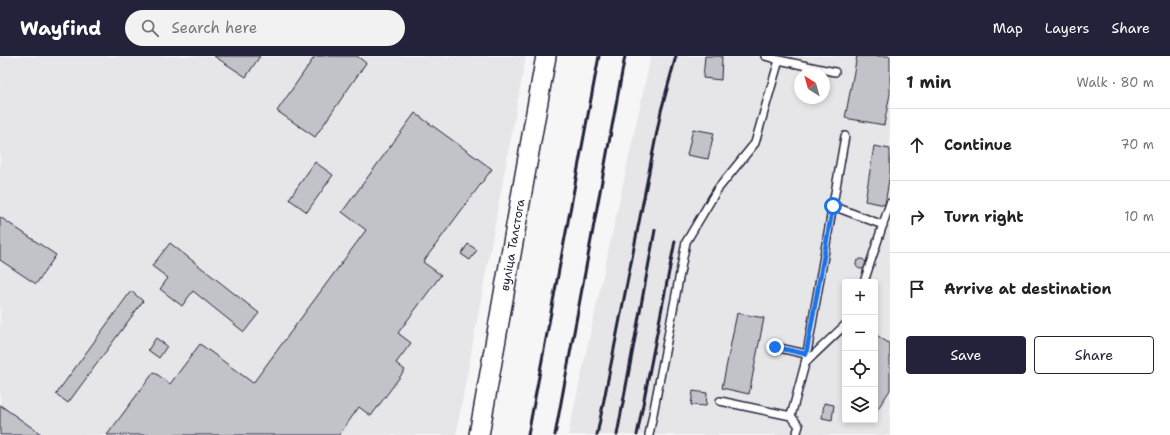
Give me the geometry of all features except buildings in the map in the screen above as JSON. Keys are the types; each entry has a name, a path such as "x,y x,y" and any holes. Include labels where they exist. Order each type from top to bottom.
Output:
{"main road":[{"name":"вуліца Талстога","path":"479,435 546,56"}],"lane":[{"path":"765,56 835,72"},
{"path":"649,435 686,242 717,190 755,143 780,60"},
{"path":"791,416 805,364 845,136"},
{"path":"865,279 890,203"},
{"path":"833,206 883,225"},
{"path":"805,364 842,328"},
{"path":"775,347 806,354"},
{"path":"720,401 791,416 799,426 796,435"}],"shaded area":[{"path":"0,56 526,56 456,435 0,435"},
{"path":"651,56 890,56 890,435 568,435"}],"railway":[{"path":"528,435 599,56"},
{"path":"555,435 625,56"},
{"path":"597,435 661,111 676,56"},
{"path":"617,435 655,230"},
{"path":"637,435 675,241"}],"route":[{"path":"775,347 806,354 833,206"}]}
